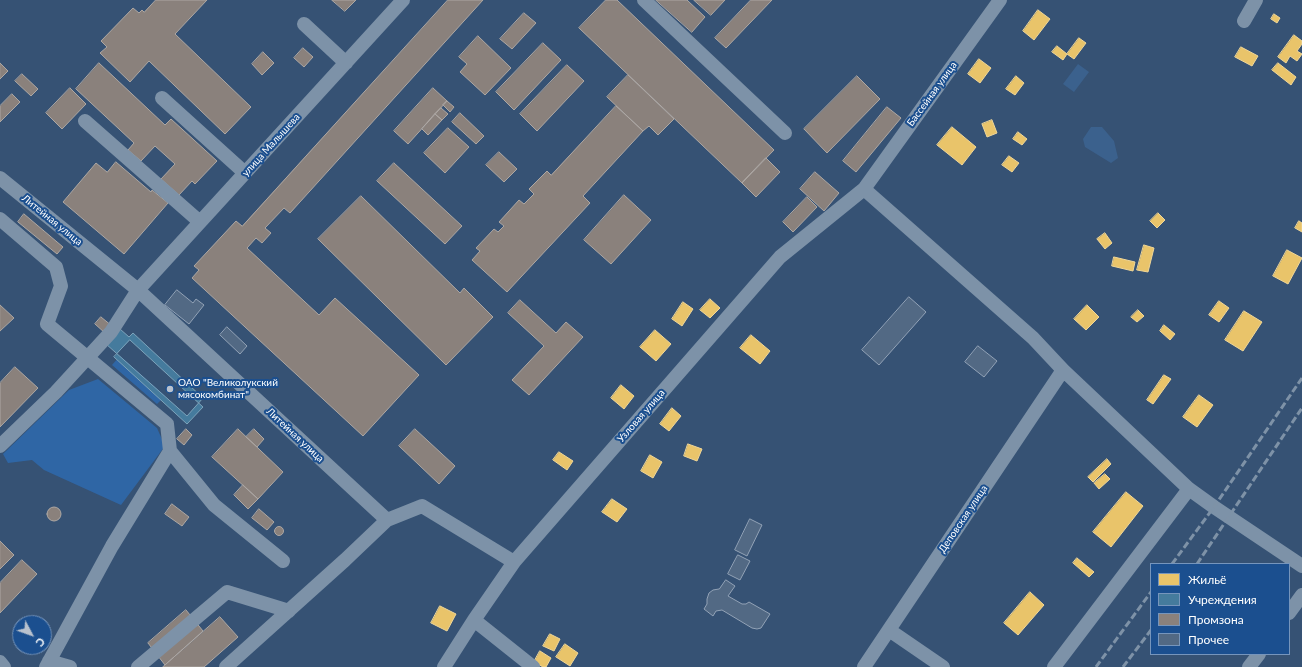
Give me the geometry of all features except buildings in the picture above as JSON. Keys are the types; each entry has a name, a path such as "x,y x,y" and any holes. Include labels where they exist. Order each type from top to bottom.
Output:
{"street":[{"name":"улица Малышева","path":"0,446 56,392 111,332 138,290 403,0"},
{"path":"644,0 785,133"},
{"name":"Бассейная улица","path":"864,189 1000,0"},
{"path":"1244,21 1256,0"},
{"path":"304,24 346,63"},
{"path":"162,98 245,173"},
{"path":"85,121 200,222"},
{"name":"Литейная улица","path":"0,178 138,290 387,520"},
{"path":"864,189 1033,338 1063,370 1189,489 1302,566"},
{"name":"Узловая улица","path":"444,667 514,562 780,257 864,189"},
{"path":"0,219 56,267 61,286 47,324 167,424 170,451 214,505 283,562"},
{"name":"Деповская улица","path":"864,667 1063,370"},
{"path":"70,667 47,664 112,546 170,451"},
{"path":"1054,667 1189,489"},
{"path":"226,667 346,560 387,520 422,506 514,562"},
{"path":"138,667 227,592 289,610"},
{"path":"1290,612 1302,595"},
{"path":"474,620 533,667"},
{"path":"889,630 943,667"},
{"path":"1249,667 1258,655"},
{"path":"0,662 4,667"}],"shaded area":[{"path":"1078,64 1089,72 1074,92 1063,84"},
{"path":"1091,127 1102,127 1114,141 1118,158 1111,163 1085,147 1083,139"},
{"path":"120,356 165,396 157,404 112,365"},
{"path":"98,379 157,428 165,446 121,505 44,470 32,460 8,463 3,454 69,390"}],"railway":[{"path":"1173,563 1214,507 1302,378"},
{"path":"1198,563 1302,408"},
{"path":"1096,667 1150,593"},
{"path":"1123,667 1150,631"}],"place":[{"name":"ОАО \"Великолукский мясокомбинат\"","path":"170,389"}]}
